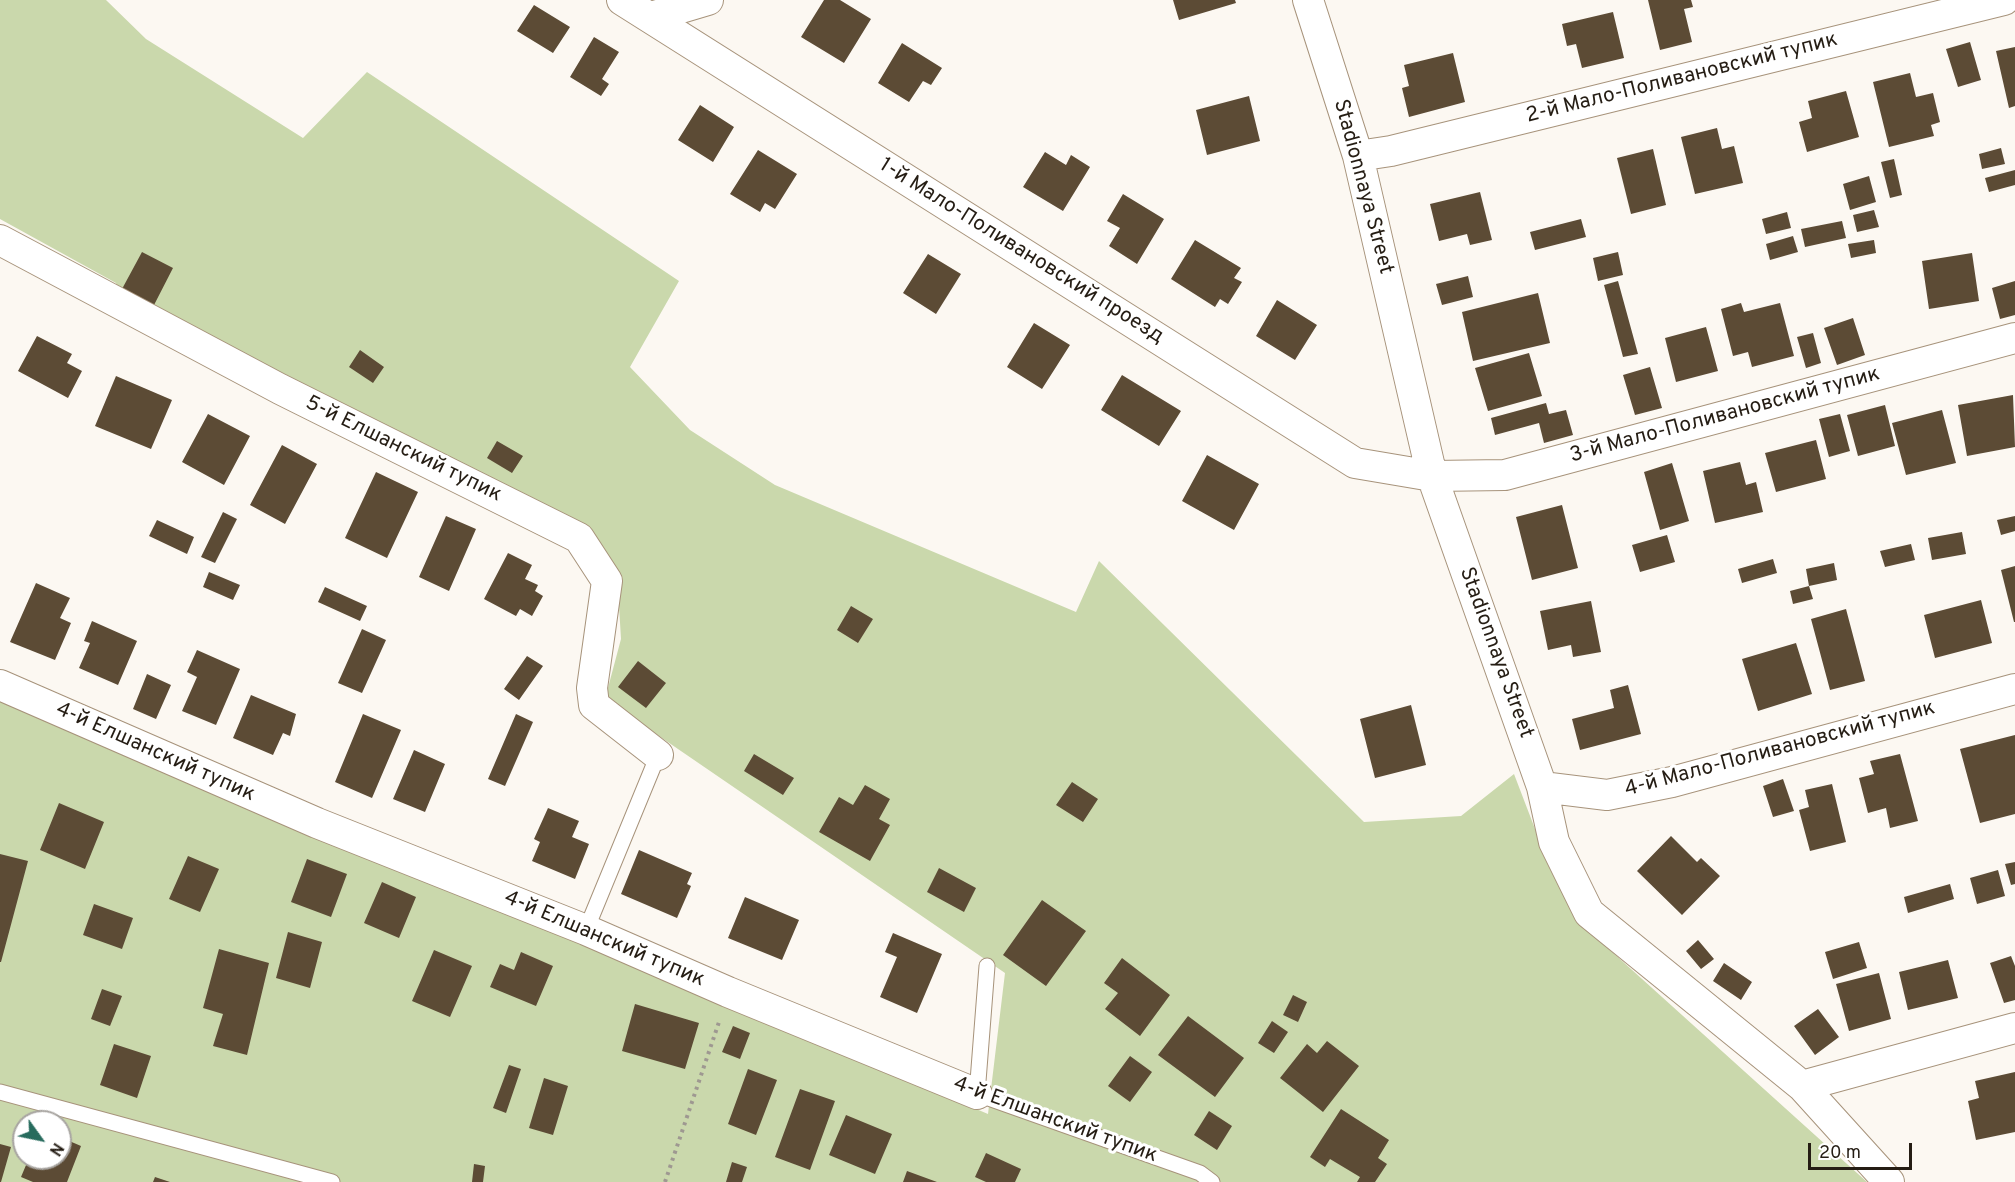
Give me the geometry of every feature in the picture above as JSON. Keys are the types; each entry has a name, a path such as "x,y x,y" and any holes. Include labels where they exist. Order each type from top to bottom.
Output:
{"street":[{"name":"1-й Мало-Поливановский проезд","path":"622,0 1355,463 1432,476"},
{"path":"651,17 708,0"},
{"name":"Stadionnaya Street","path":"1308,0 1358,156 1432,476 1542,787 1554,842 1589,913 1802,1086 1889,1182"},
{"name":"2-й Мало-Поливановский тупик","path":"1358,156 1391,151 2004,0"},
{"name":"5-й Елшанский тупик","path":"0,240 280,389 579,538 607,581 592,688 594,705 658,755"},
{"name":"3-й Мало-Поливановский тупик","path":"1432,476 1505,475 2015,338"},
{"name":"4-й Елшанский тупик","path":"0,685 316,823 586,930 728,992 977,1094"},
{"name":"4-й Мало-Поливановский тупик","path":"1542,787 1607,795 1672,782 2015,688"},
{"path":"1802,1086 2015,1028"}],"lane":[{"path":"586,930 658,755"},
{"path":"977,1094 987,966"},
{"path":"0,1092 333,1182"},
{"name":"4-й Елшанский тупик","path":"977,1094 1200,1173 1212,1182"}],"path":[{"path":"665,1182 728,992"}],"green space":[{"path":"0,0 106,0 146,39 303,138 367,72 679,281 630,367 690,430 775,485 1076,612 1099,561 1364,822 1461,816 1514,774 1540,842 1580,923 1867,1182 0,1182 0,696 988,1114 1005,973 605,699 621,639 617,573 118,292 116,283 0,219"}],"building":[{"path":"824,0 840,0 871,19 844,63 801,37"},
{"path":"1173,0 1235,0 1236,3 1179,20"},
{"path":"1648,0 1691,0 1693,7 1684,9 1692,42 1660,50"},
{"path":"534,5 570,27 553,53 517,31"},
{"path":"1613,12 1624,58 1582,68 1576,44 1567,46 1562,24"},
{"path":"594,37 619,52 602,79 609,84 601,96 570,77"},
{"path":"1970,42 1981,80 1958,87 1946,49"},
{"path":"902,43 942,68 931,85 923,81 909,102 878,83"},
{"path":"2015,47 2015,106 2009,108 1996,51"},
{"path":"1453,53 1465,102 1409,117 1402,88 1409,86 1404,65"},
{"path":"1910,73 1916,97 1933,93 1940,122 1931,125 1934,136 1889,147 1873,82"},
{"path":"1846,91 1859,137 1807,152 1799,122 1812,118 1808,101"},
{"path":"1249,96 1260,141 1207,155 1196,110"},
{"path":"700,105 734,127 713,162 678,140"},
{"path":"1717,128 1722,149 1734,146 1743,183 1695,194 1681,137"},
{"path":"2001,148 2005,164 1982,169 1979,154"},
{"path":"1653,149 1666,205 1631,214 1617,158"},
{"path":"758,150 797,174 775,209 765,203 760,212 730,194"},
{"path":"1045,152 1066,165 1071,155 1090,167 1063,211 1023,187"},
{"path":"1894,159 1902,195 1890,198 1881,162"},
{"path":"2015,170 2015,185 1989,192 1985,178"},
{"path":"1869,176 1876,202 1850,210 1843,184"},
{"path":"1480,192 1492,240 1470,245 1467,234 1439,241 1430,204"},
{"path":"1123,194 1164,219 1137,264 1109,246 1120,228 1107,221"},
{"path":"1874,210 1879,227 1857,232 1853,215"},
{"path":"1787,212 1791,228 1766,234 1762,219"},
{"path":"1581,219 1586,237 1535,250 1530,232"},
{"path":"1842,221 1846,238 1805,247 1801,229"},
{"path":"1793,236 1798,252 1770,260 1766,244"},
{"path":"1195,240 1241,268 1234,278 1242,282 1228,304 1220,299 1215,307 1171,279"},
{"path":"1874,240 1876,253 1851,258 1848,244"},
{"path":"142,252 173,268 154,305 122,289"},
{"path":"1618,252 1623,275 1598,281 1593,258"},
{"path":"1972,253 1979,301 1929,309 1922,261"},
{"path":"928,254 961,274 936,314 903,293"},
{"path":"1468,276 1473,297 1442,305 1436,284"},
{"path":"1618,281 1638,354 1623,357 1604,285"},
{"path":"2015,281 2015,315 2000,319 1992,288"},
{"path":"1538,293 1550,343 1473,361 1462,312"},
{"path":"1277,300 1317,325 1295,360 1256,336"},
{"path":"1741,303 1744,312 1780,303 1794,356 1752,367 1748,352 1733,356 1721,309"},
{"path":"1853,318 1865,355 1837,365 1824,328"},
{"path":"1034,323 1070,345 1042,389 1007,367"},
{"path":"1706,327 1718,371 1676,382 1665,338"},
{"path":"1813,333 1821,363 1806,368 1797,337"},
{"path":"37,336 72,354 67,363 82,371 68,398 18,371"},
{"path":"360,350 384,367 373,383 349,367"},
{"path":"1529,353 1542,396 1488,411 1475,368"},
{"path":"1650,367 1662,408 1635,415 1623,375"},
{"path":"1122,375 1181,411 1159,446 1101,410"},
{"path":"116,376 172,400 151,449 95,426"},
{"path":"2013,395 2015,447 1967,456 1958,405"},
{"path":"1546,403 1549,414 1566,410 1573,435 1544,443 1539,423 1495,435 1491,418"},
{"path":"1885,405 1895,446 1858,456 1847,415"},
{"path":"1942,410 1956,463 1906,475 1892,423"},
{"path":"208,414 250,436 224,485 182,462"},
{"path":"1840,414 1850,451 1829,457 1819,419"},
{"path":"1816,440 1826,479 1776,492 1765,453"},
{"path":"497,441 523,456 512,473 487,458"},
{"path":"282,445 317,464 285,524 250,505"},
{"path":"1207,455 1259,484 1234,530 1182,501"},
{"path":"1740,462 1746,485 1756,482 1763,512 1715,523 1703,471"},
{"path":"1672,463 1689,521 1660,530 1644,472"},
{"path":"376,472 418,492 387,558 345,538"},
{"path":"1562,505 1578,568 1532,580 1516,517"},
{"path":"223,512 237,519 215,563 201,557"},
{"path":"446,516 476,529 449,591 419,577"},
{"path":"2015,516 2015,531 2001,535 1997,520"},
{"path":"157,520 194,537 187,554 149,536"},
{"path":"1962,532 1966,554 1932,560 1928,538"},
{"path":"1667,535 1675,562 1640,572 1632,545"},
{"path":"1911,544 1915,560 1885,567 1880,551"},
{"path":"508,553 532,565 525,579 538,585 535,591 543,596 532,616 520,609 516,616 484,599"},
{"path":"1773,559 1777,573 1742,583 1738,569"},
{"path":"1834,563 1837,580 1809,586 1806,569"},
{"path":"2015,566 2015,622 2014,622 2001,570"},
{"path":"209,572 240,585 233,600 203,587"},
{"path":"36,583 70,598 60,618 71,623 55,660 10,642"},
{"path":"1809,586 1813,599 1793,604 1790,591"},
{"path":"325,587 367,606 360,621 318,602"},
{"path":"1981,600 1992,643 1935,658 1924,615"},
{"path":"1591,601 1601,652 1573,657 1571,645 1548,650 1540,611"},
{"path":"851,606 873,619 858,643 837,630"},
{"path":"1846,609 1865,681 1830,690 1811,619"},
{"path":"92,621 137,641 118,685 79,668 90,643 84,641"},
{"path":"362,629 386,640 362,693 338,683"},
{"path":"1796,643 1812,694 1758,711 1742,659"},
{"path":"197,650 240,669 216,725 182,711 197,677 187,672"},
{"path":"527,656 543,666 519,700 504,689"},
{"path":"638,661 666,683 646,708 618,687"},
{"path":"147,674 171,685 156,719 133,709"},
{"path":"1628,685 1641,734 1580,750 1572,719 1614,708 1610,690"},
{"path":"251,695 296,714 290,736 283,733 273,755 233,738"},
{"path":"1411,705 1426,765 1375,778 1360,719"},
{"path":"363,714 401,730 372,798 335,782"},
{"path":"516,714 533,722 505,786 488,779"},
{"path":"2015,735 2015,814 1980,823 1960,749"},
{"path":"414,750 445,764 425,812 393,799"},
{"path":"754,754 794,778 783,795 744,771"},
{"path":"1900,754 1918,821 1890,828 1886,808 1868,813 1859,778 1874,774 1870,761"},
{"path":"1783,779 1794,811 1773,817 1763,786"},
{"path":"1072,782 1098,799 1083,822 1056,805"},
{"path":"1832,784 1846,842 1810,851 1799,810 1809,807 1805,790"},
{"path":"865,785 890,799 879,819 890,825 870,861 819,832 839,797 853,805"},
{"path":"59,803 104,822 85,869 40,850"},
{"path":"548,808 579,821 572,837 589,844 575,879 532,861 540,842 534,839"},
{"path":"1671,836 1697,862 1701,858 1720,876 1682,915 1637,871"},
{"path":"639,850 692,873 687,884 691,886 677,918 621,894"},
{"path":"0,854 28,861 1,962 0,962"},
{"path":"188,856 219,869 200,912 169,899"},
{"path":"307,859 347,874 331,917 291,902"},
{"path":"2015,862 2015,884 2011,885 2005,864"},
{"path":"939,868 976,888 964,912 927,892"},
{"path":"1998,870 2005,896 1977,904 1970,878"},
{"path":"382,882 416,897 399,938 364,923"},
{"path":"1950,884 1954,899 1908,913 1904,897"},
{"path":"745,897 799,920 782,960 728,938"},
{"path":"1042,900 1086,931 1046,986 1003,955"},
{"path":"94,904 133,918 122,949 83,935"},
{"path":"288,932 322,942 310,988 276,978"},
{"path":"893,933 942,954 917,1013 880,997 897,957 885,952"},
{"path":"1698,940 1714,959 1701,969 1686,951"},
{"path":"1859,942 1867,968 1833,979 1825,952"},
{"path":"219,949 269,963 247,1055 213,1046 223,1014 203,1008"},
{"path":"434,950 472,966 450,1017 412,1001"},
{"path":"521,952 553,966 536,1006 490,987 500,964 514,970"},
{"path":"2011,956 2015,966 2015,1000 2004,1003 1990,963"},
{"path":"1122,958 1170,995 1140,1036 1105,1009 1118,993 1104,983"},
{"path":"1948,960 1958,998 1908,1010 1899,972"},
{"path":"1724,963 1752,982 1741,1000 1713,981"},
{"path":"1879,973 1891,1019 1849,1031 1836,984"},
{"path":"102,989 122,996 110,1026 91,1019"},
{"path":"1293,995 1307,1002 1298,1022 1283,1015"},
{"path":"635,1004 699,1023 685,1069 622,1051"},
{"path":"1818,1009 1839,1037 1815,1055 1794,1026"},
{"path":"1188,1016 1244,1058 1215,1097 1158,1055"},
{"path":"1272,1021 1288,1032 1274,1053 1258,1043"},
{"path":"733,1026 750,1033 740,1059 722,1052"},
{"path":"1327,1041 1359,1066 1323,1112 1280,1078 1307,1044 1317,1053"},
{"path":"114,1044 151,1056 137,1098 100,1085"},
{"path":"1130,1056 1152,1072 1130,1102 1108,1086"},
{"path":"509,1065 521,1069 506,1113 493,1108"},
{"path":"748,1069 777,1080 756,1135 728,1124"},
{"path":"2015,1072 2015,1132 1976,1140 1968,1101 1979,1098 1975,1081"},
{"path":"544,1078 568,1086 553,1135 529,1128"},
{"path":"800,1089 835,1101 810,1170 775,1157"},
{"path":"1341,1109 1389,1140 1378,1158 1387,1164 1375,1182 1357,1182 1360,1177 1330,1159 1325,1167 1310,1157"},
{"path":"1209,1111 1232,1126 1217,1150 1194,1135"},
{"path":"846,1115 892,1134 875,1174 829,1155"},
{"path":"72,1142 81,1146 72,1169"},
{"path":"0,1144 11,1147 1,1182 0,1182"},
{"path":"986,1153 1021,1169 1015,1182 986,1182 975,1177"},
{"path":"732,1162 747,1167 742,1182 726,1182"},
{"path":"474,1164 485,1166 483,1182 472,1182"},
{"path":"24,1170 72,1170 67,1182 33,1182 21,1177"},
{"path":"907,1171 937,1182 903,1182"},
{"path":"155,1177 170,1182 153,1182"}]}
